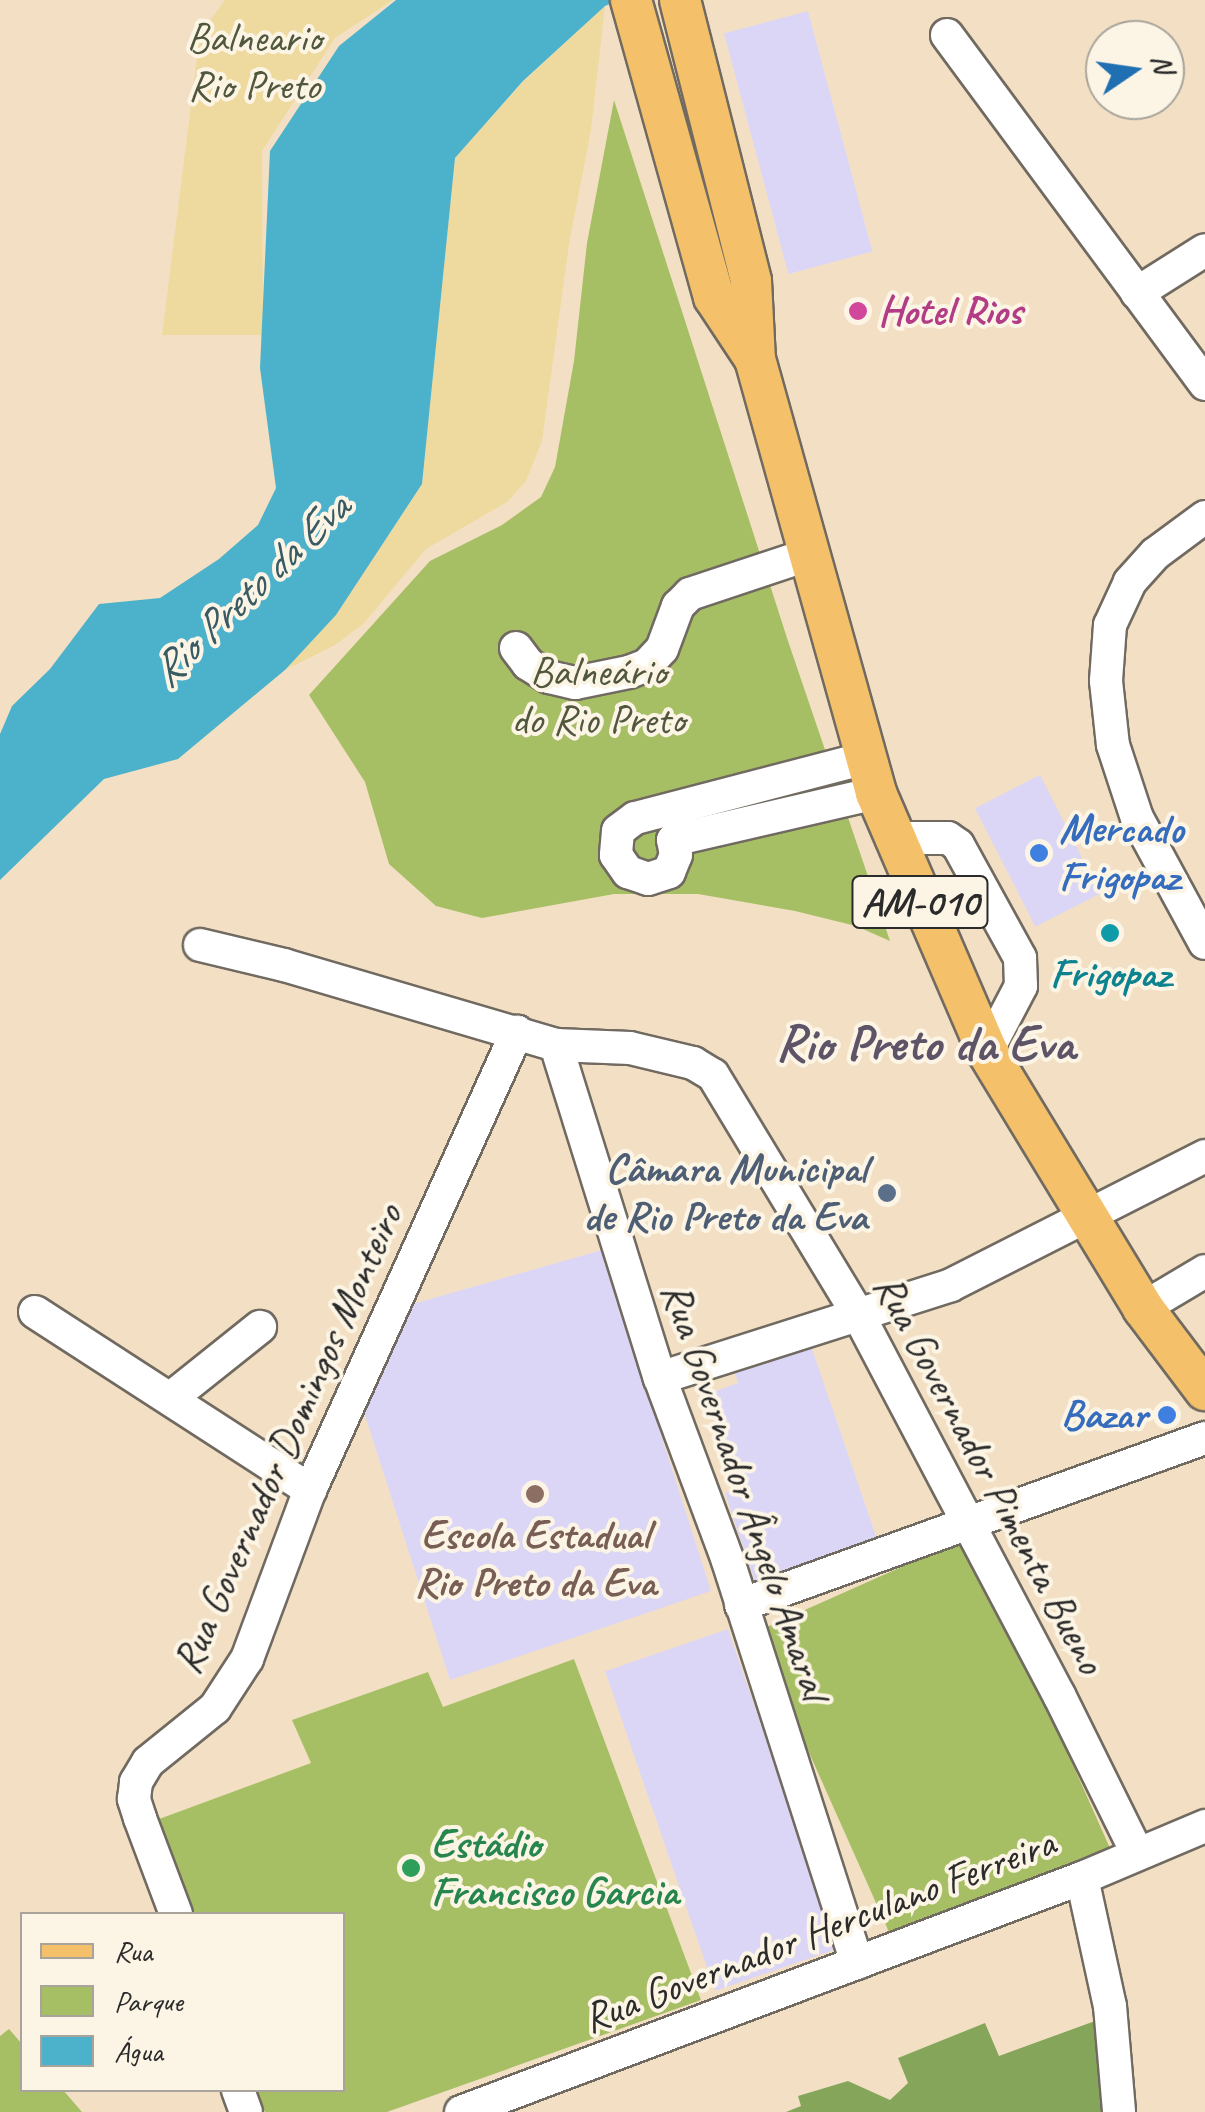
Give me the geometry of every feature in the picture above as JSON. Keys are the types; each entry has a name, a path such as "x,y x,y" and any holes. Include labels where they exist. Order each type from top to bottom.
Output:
{"main road":[{"name":"AM-010","path":"631,0 714,297 755,360"},
{"name":"AM-010","path":"685,18 751,281 755,360 871,776 987,1051 1144,1308 1205,1390"}],"street":[{"path":"948,35 1205,384"},
{"path":"1138,293 1205,250"},
{"path":"1205,517 1155,554 1130,582 1110,625 1106,680 1112,745 1137,818 1196,906 1205,943"},
{"path":"516,648 528,664 549,678 575,683 629,672 647,665 662,649 678,606 690,594 807,555"},
{"path":"871,776 673,840 676,855 670,872 648,879 628,872 616,856 618,831 635,818 871,776"},
{"path":"895,838 948,838 958,844 1020,958 1021,986 987,1051"},
{"name":"Rua Governador Pimenta Bueno","path":"200,945 284,965 556,1045 630,1048 694,1063 713,1075 858,1314 1137,1853"},
{"name":"Rua Governador Domingos Monteiro","path":"175,1912 134,1799 136,1782 148,1762 215,1708 247,1659 310,1490 518,1032"},
{"name":"Rua Governador Ângelo Amaral","path":"556,1045 660,1378 741,1605 857,1963"},
{"path":"660,1378 952,1285 1205,1156"},
{"path":"1144,1308 1205,1270"},
{"path":"35,1312 310,1490"},
{"path":"171,1398 260,1327"},
{"path":"741,1605 1205,1438"},
{"name":"Rua Governador Herculano Ferreira","path":"461,2112 1082,1878 1205,1826"},
{"path":"1082,1878 1110,2006 1119,2112"}],"shaded area":[{"path":"808,11 872,252 788,274 724,34"},
{"name":"Mercado Frigopaz","path":"1040,775 1100,894 1035,927 975,808"},
{"name":"Escola Estadual Rio Preto da Eva","path":"602,1250 711,1591 450,1680 359,1397 402,1307"},
{"path":"808,1337 879,1545 757,1588 725,1493 737,1488 705,1395 738,1383 732,1363"},
{"path":"728,1629 838,1949 715,1991 605,1671"}],"green space":[{"name":"Balneário do Rio Preto","path":"614,100 788,641 890,941 856,926 795,911 698,894 614,894 482,918 436,906 389,864 365,782 309,695 430,561 502,525 541,497 555,467 574,361 587,243"},
{"path":"971,1536 1113,1856 898,1952 755,1632"},
{"name":"Estádio Francisco Garcia","path":"574,1659 701,2000 387,2112 265,2112 257,2092 345,2092 345,1912 186,1912 151,1822 311,1763 292,1720 428,1672 443,1707"},
{"path":"1095,2021 1104,2112 786,2112 801,2106 798,2096 848,2081 890,2100 908,2083 898,2058 985,2023 999,2056"},
{"path":"9,2029 20,2042 20,2092 65,2092 82,2112 0,2112 0,2036"}],"sand":[{"name":"Balneario Rio Preto","path":"225,0 393,0 335,38 262,151 263,335 162,335 200,34"},
{"path":"605,6 591,130 569,244 542,441 526,481 507,502 426,549 363,624 335,645 285,670 336,615 422,484 455,158 523,82"}],"water":[{"path":"396,0 619,0 605,6 523,81 455,158 422,484 336,615 285,670 178,759 104,779 0,880 0,734 12,706 50,669 99,604 160,598 219,559 258,525 276,488 260,368 270,151 339,46"}],"place":[{"name":"Hotel Rios","path":"858,311"},
{"name":"Mercado Frigopaz","path":"1039,853"},
{"name":"Frigopaz","path":"1110,933"},
{"name":"Câmara Municipal de Rio Preto da Eva","path":"887,1193"},
{"name":"Bazar","path":"1167,1415"},
{"name":"Escola Estadual Rio Preto da Eva","path":"535,1494"},
{"name":"Estádio Francisco Garcia","path":"411,1868"}],"district":[{"name":"Rio Preto da Eva","path":"925,1044"}]}
